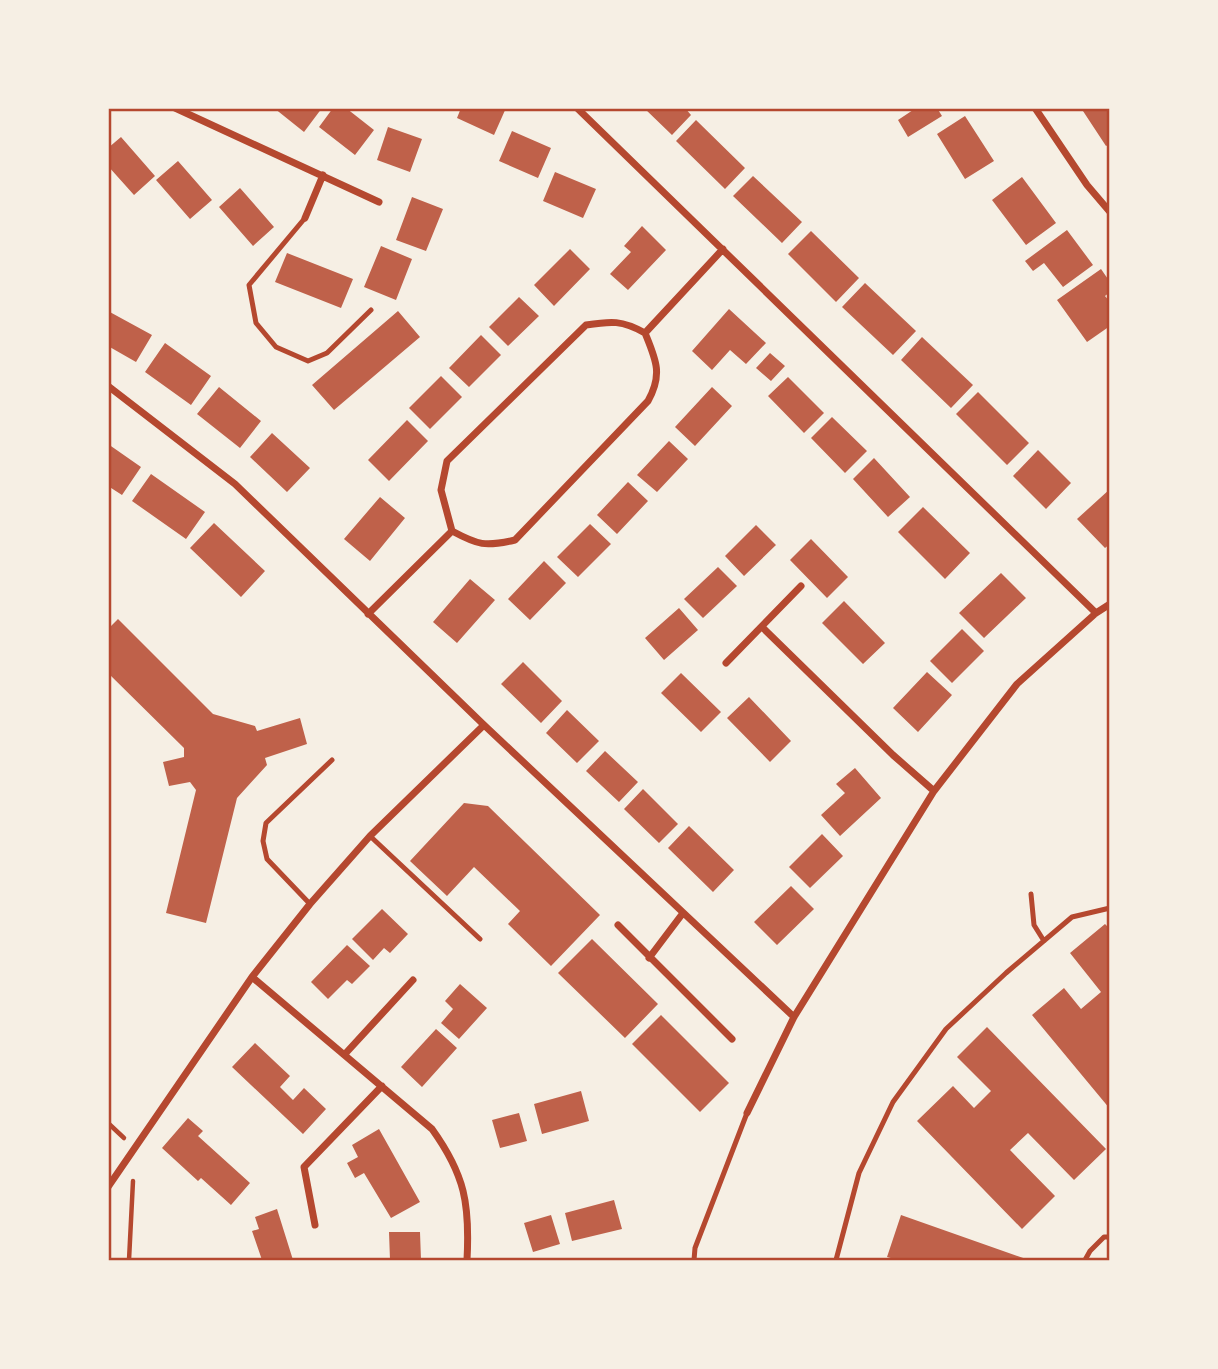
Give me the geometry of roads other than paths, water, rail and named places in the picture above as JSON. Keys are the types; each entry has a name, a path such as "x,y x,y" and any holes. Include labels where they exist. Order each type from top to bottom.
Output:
{"street":[{"path":"175,108 379,202"},
{"path":"577,108 1096,613"},
{"path":"1035,108 1087,186 1110,212"},
{"path":"305,218 323,175"},
{"path":"645,333 723,249"},
{"path":"626,323 645,333 655,358 656,386 648,401 515,540 491,546 471,541 452,531 441,490 447,461 586,325 626,323"},
{"path":"108,386 235,484 484,725 794,1017"},
{"path":"368,614 452,531"},
{"path":"726,663 801,586"},
{"path":"747,1112 794,1017 934,791 1017,684 1096,613 1110,604"},
{"path":"762,627 893,755 934,791"},
{"path":"108,1187 251,977 310,904 370,836 484,725"},
{"path":"649,958 683,913"},
{"path":"618,925 732,1039"},
{"path":"251,977 432,1129 450,1153 465,1191 467,1261"},
{"path":"345,1054 413,980"},
{"path":"315,1225 304,1167 382,1086"}],"lane":[{"path":"305,218 249,285 256,323 276,347 308,361 327,353 371,310"},
{"path":"310,904 267,859 263,842 266,823 332,760"},
{"path":"370,836 480,939"},
{"path":"1031,894 1034,925 1044,941"},
{"path":"836,1261 859,1173 894,1102 946,1029 1072,917 1110,908"},
{"path":"694,1261 695,1248 747,1112"},
{"path":"1085,1261 1090,1251 1104,1237 1110,1237"}]}
